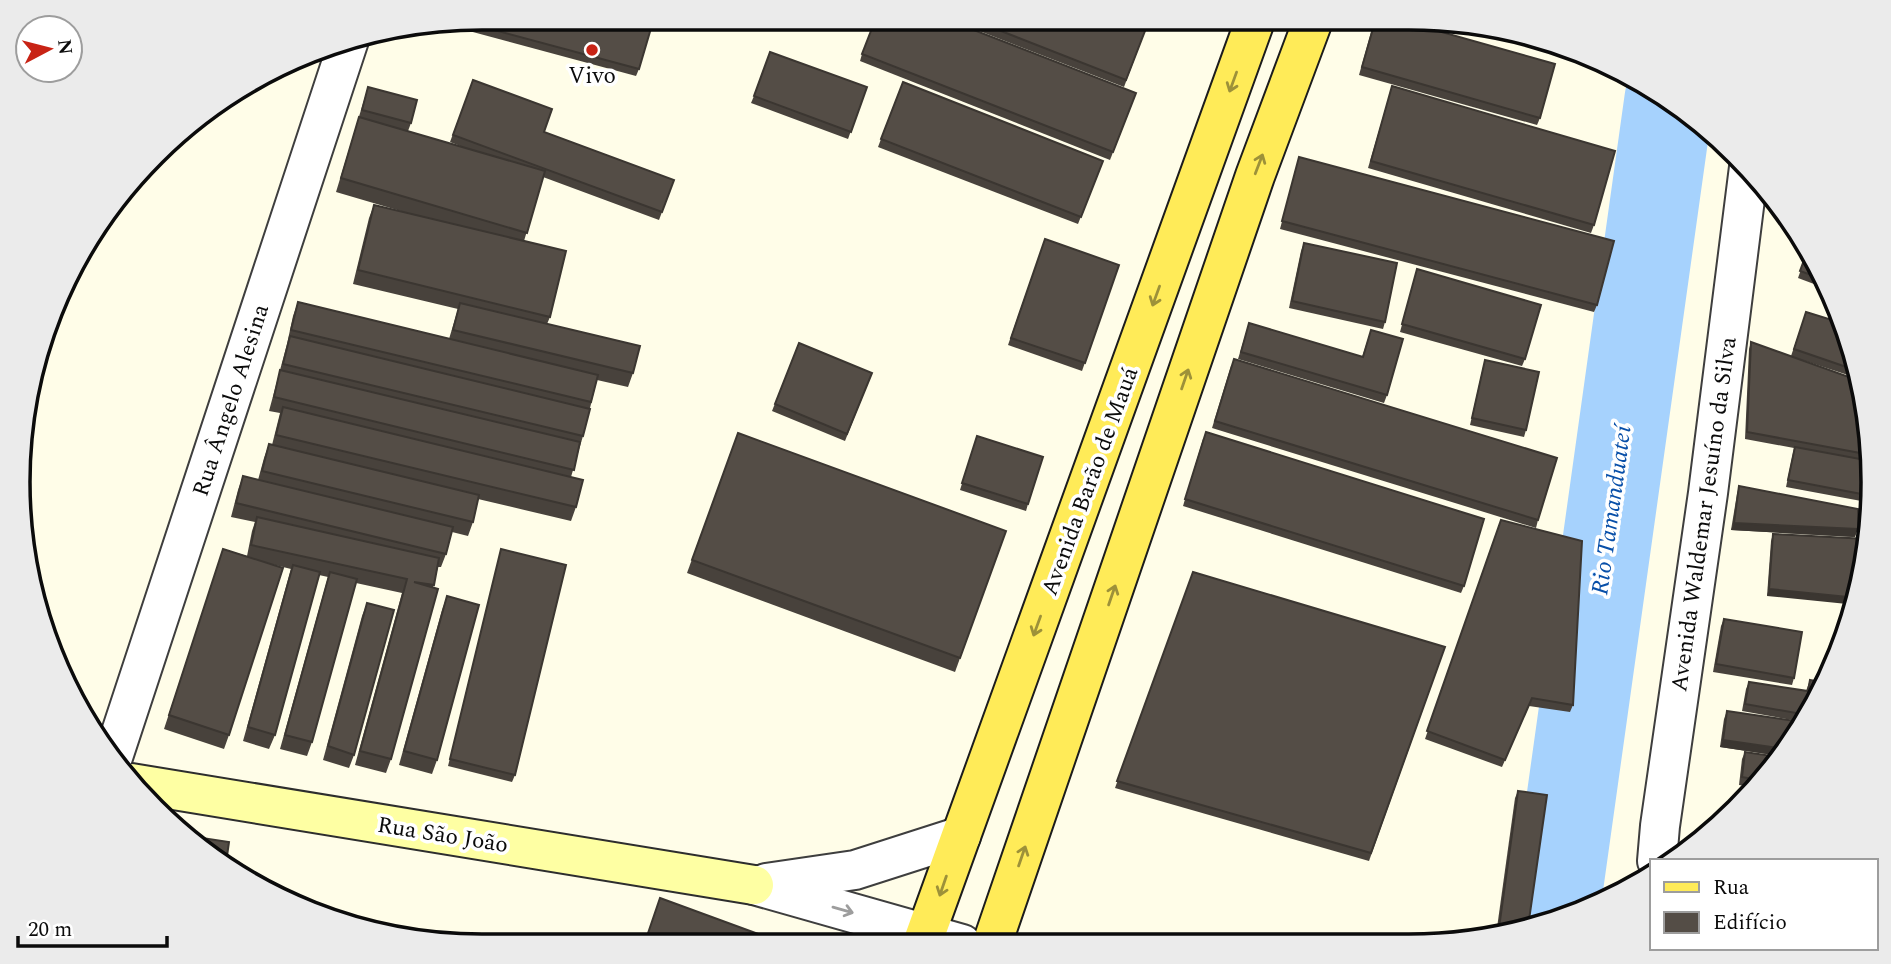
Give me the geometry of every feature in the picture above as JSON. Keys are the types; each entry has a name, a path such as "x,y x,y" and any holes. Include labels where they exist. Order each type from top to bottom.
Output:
{"main road":[{"name":"Avenida Barão de Mauá","path":"926,934 1252,30"},
{"path":"995,934 1255,176 1310,30"}],"street":[{"name":"Rua Ângelo Alesina","path":"116,747 345,51"},
{"name":"Avenida Waldemar Jesuíno da Silva","path":"1657,859 1708,493 1747,182"},
{"name":"Rua São João","path":"147,786 754,885 908,934"},
{"name":"Rua São João","path":"754,885 856,870 961,835"}],"building":[{"path":"494,30 650,30 639,69"},
{"path":"871,30 974,30 1136,93 1113,152 862,54"},
{"path":"999,30 1145,30 1126,80"},
{"path":"1373,30 1438,31 1555,64 1540,118 1362,67"},
{"path":"770,52 867,87 851,132 754,96"},
{"path":"473,80 552,109 544,132 674,180 662,212 453,135"},
{"path":"903,82 1103,161 1081,217 881,139"},
{"path":"1392,86 1615,151 1594,225 1371,161"},
{"path":"368,87 417,100 411,123 362,110"},
{"path":"359,117 545,171 527,233 341,178"},
{"path":"1299,157 1614,241 1597,305 1282,221"},
{"path":"374,205 566,251 550,317 358,270"},
{"path":"1045,239 1119,265 1085,363 1011,338"},
{"path":"1304,243 1397,263 1385,322 1292,301"},
{"path":"1804,261 1811,275 1800,271"},
{"path":"1417,269 1541,305 1525,359 1402,324"},
{"path":"298,302 598,375 591,402 291,330"},
{"path":"460,303 640,346 633,373 453,330"},
{"path":"1806,312 1831,320 1846,367 1794,349"},
{"path":"1249,323 1363,357 1371,330 1403,339 1387,395 1241,352"},
{"path":"290,336 590,409 583,436 283,364"},
{"path":"1751,342 1849,377 1860,453 1747,432"},
{"path":"799,343 872,373 847,434 775,404"},
{"path":"1234,359 1557,458 1538,520 1215,421"},
{"path":"1485,360 1539,372 1526,430 1472,418"},
{"path":"280,370 580,442 574,470 274,397"},
{"path":"283,407 583,480 576,507 276,435"},
{"path":"1206,432 1484,519 1464,586 1185,499"},
{"path":"738,433 1006,531 960,658 692,560"},
{"path":"977,436 1043,457 1028,504 962,483"},
{"path":"269,444 479,495 473,522 262,471"},
{"path":"1795,447 1860,459 1861,494 1788,480"},
{"path":"243,476 453,527 446,554 236,503"},
{"path":"1739,486 1858,509 1858,529 1734,523"},
{"path":"257,517 439,558 434,585 414,582 438,589 391,759 360,751 407,579 251,545"},
{"path":"1501,520 1582,541 1573,705 1532,698 1505,760 1427,731"},
{"path":"1773,534 1857,538 1847,597 1769,589"},
{"path":"223,549 283,568 229,735 169,715"},
{"path":"501,549 566,565 515,775 450,759"},
{"path":"293,565 320,572 275,735 248,727"},
{"path":"330,572 357,579 312,742 285,735"},
{"path":"1193,572 1445,647 1371,853 1117,781"},
{"path":"447,596 479,605 437,760 404,751"},
{"path":"367,603 394,610 354,755 328,746"},
{"path":"1724,619 1802,632 1794,678 1716,664"},
{"path":"1810,680 1815,681 1798,713 1745,704 1749,682 1808,691"},
{"path":"1727,711 1793,721 1775,748 1723,740"},
{"path":"1745,752 1769,756 1750,779 1742,777"},
{"path":"1518,791 1547,795 1529,918 1499,925"},
{"path":"204,838 229,842 227,855"},
{"path":"660,898 758,934 648,934"}],"waterway":[{"name":"Rio Tamanduateí","path":"1555,909 1667,111"}],"place":[{"name":"Vivo","path":"592,50"}]}
